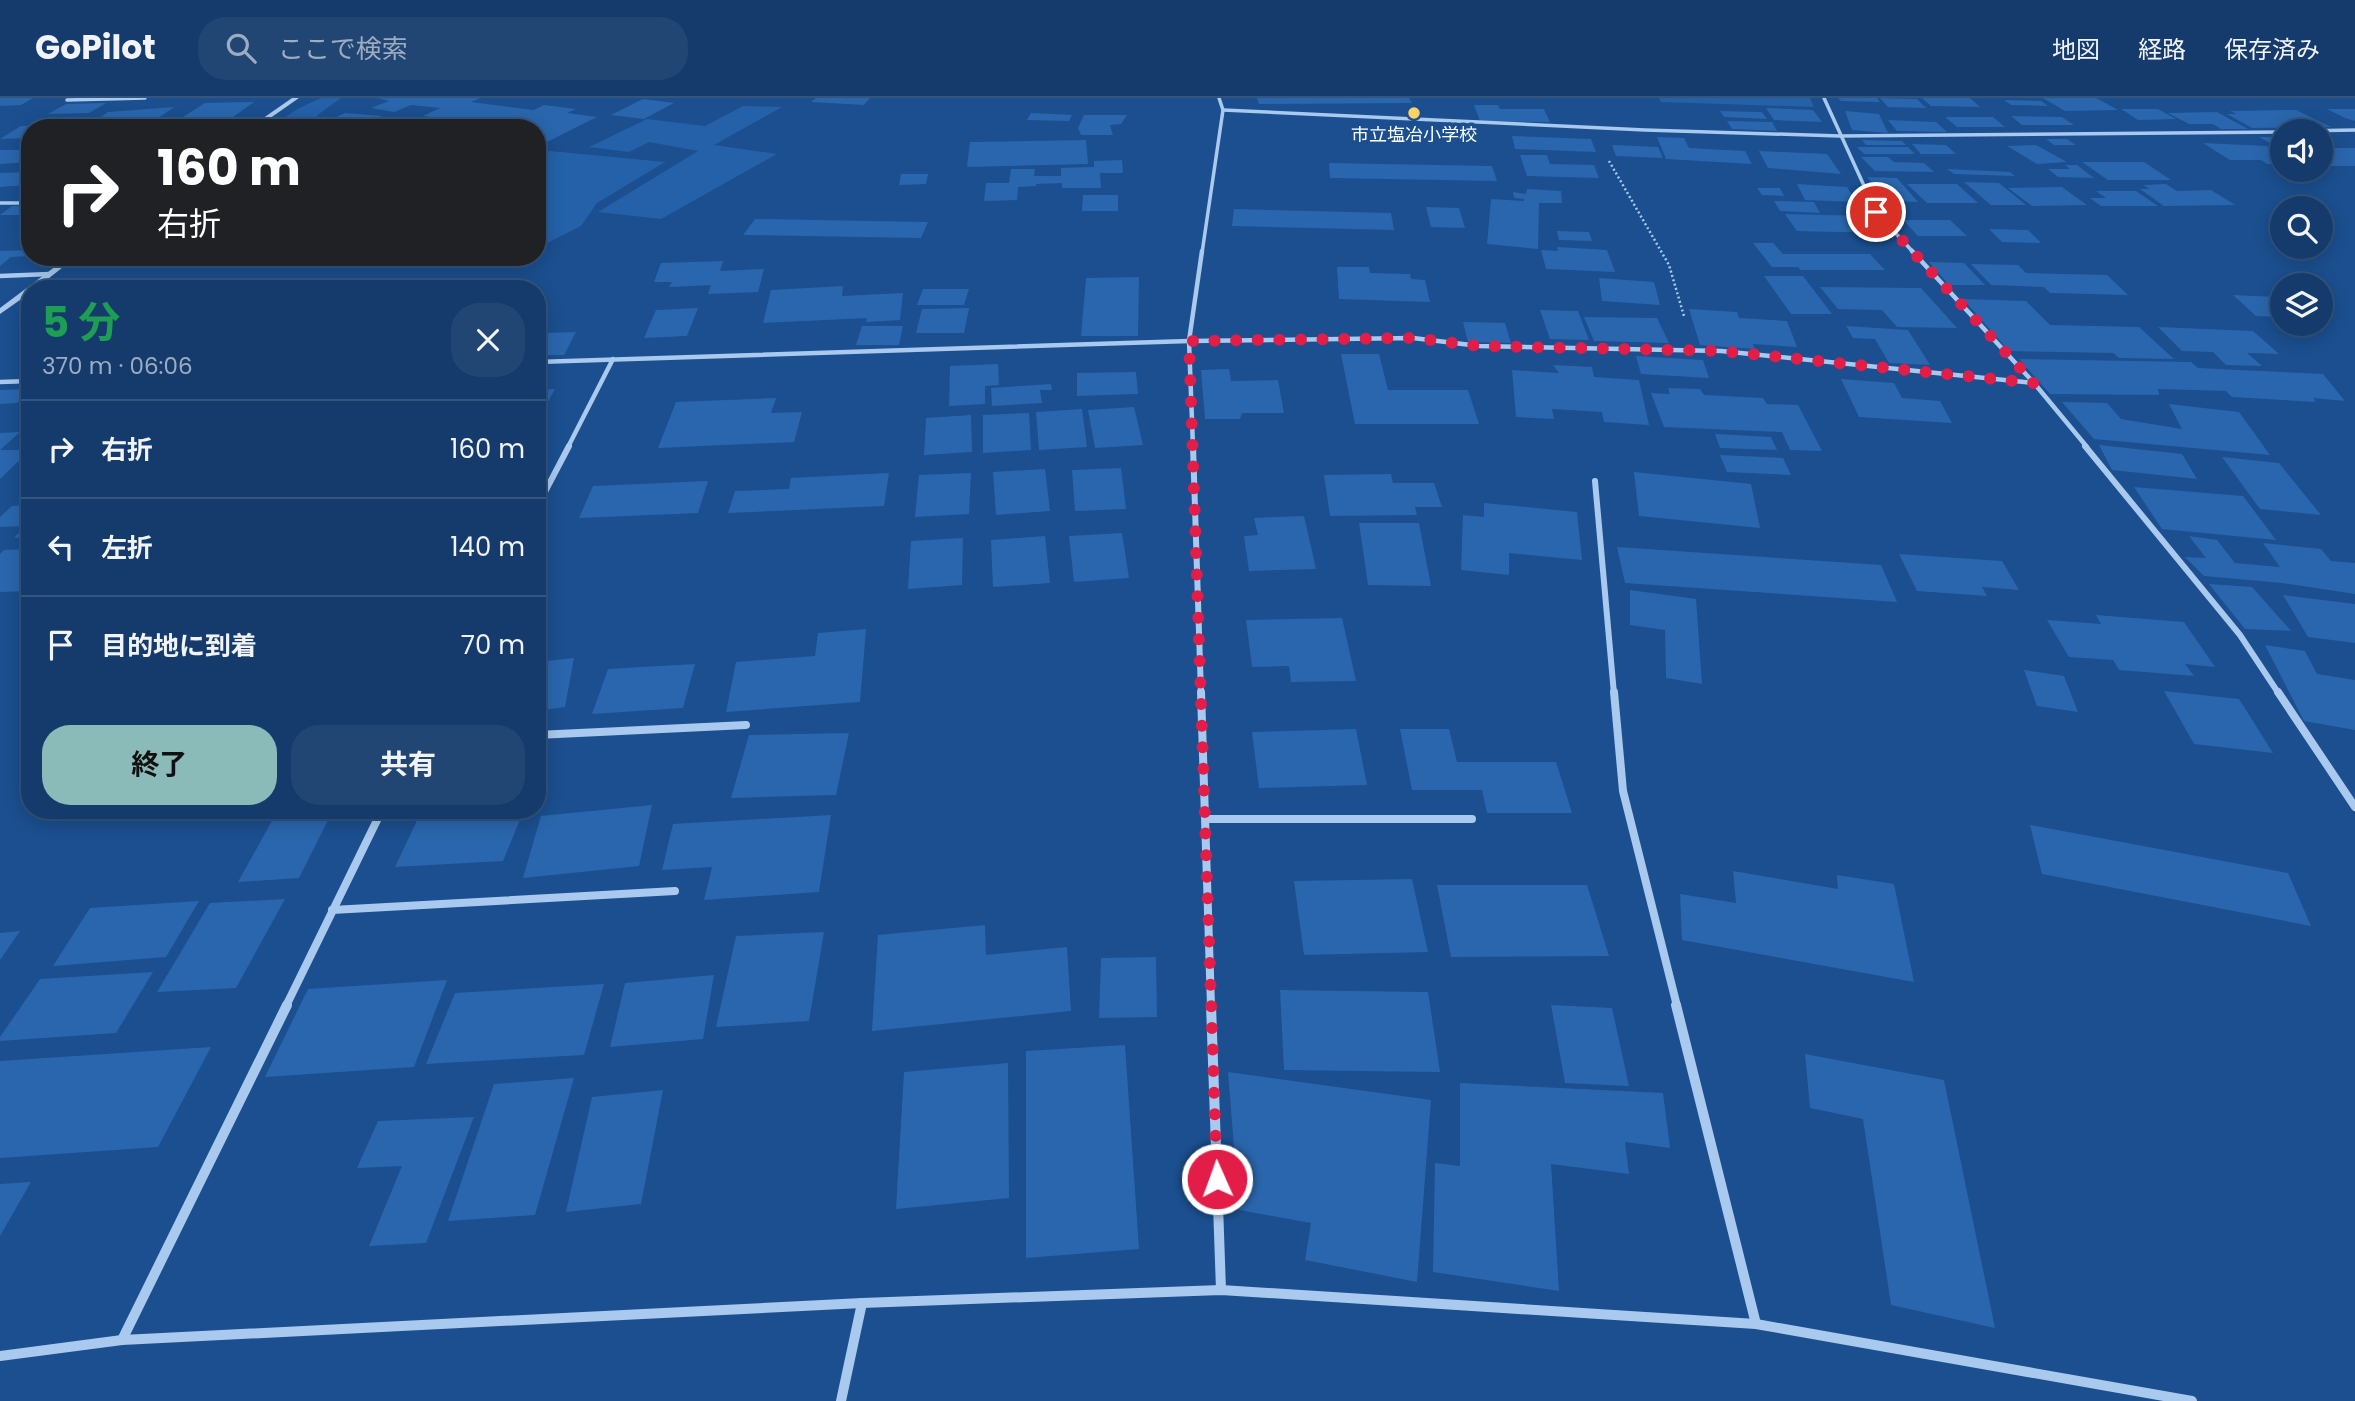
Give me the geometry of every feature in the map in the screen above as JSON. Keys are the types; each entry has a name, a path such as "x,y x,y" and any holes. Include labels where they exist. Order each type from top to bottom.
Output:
{"street":[{"path":"67,100 145,98"},
{"path":"265,119 296,98"},
{"path":"1219,98 1223,110 1189,341 1221,1290"},
{"path":"1824,98 1876,212 2034,383 2240,635 2355,807"},
{"path":"1223,110 1840,136 2270,132"},
{"path":"2333,130 2355,130"},
{"path":"0,204 21,203"},
{"path":"42,280 61,266"},
{"path":"0,276 50,274"},
{"path":"0,312 21,296"},
{"path":"546,362 1189,341 1413,338 1479,346 1694,350 2034,383"},
{"path":"546,490 613,359"},
{"path":"0,382 21,381"},
{"path":"1595,481 1623,791 1756,1324"},
{"path":"546,735 746,725"},
{"path":"122,1340 378,819"},
{"path":"1206,819 1472,819"},
{"path":"332,910 675,891"},
{"path":"0,1356 122,1340 862,1303 1221,1290 1756,1324 2192,1401"},
{"path":"841,1401 862,1303"}],"path":[{"path":"1601,128 1605,155 1670,265 1694,350"}],"shaded area":[{"path":"321,98 341,98 315,119 282,119"},
{"path":"1659,98 1810,98 1814,107 1661,102"},
{"path":"743,106 782,107 714,145 777,154 661,219 598,212 698,151 649,142 629,152 589,147 647,119 705,126"},
{"path":"546,152 665,162 597,203 581,226 546,244"}],"building":[{"path":"0,98 33,98 21,105 0,106"},
{"path":"378,98 480,98 471,102 534,110 544,105 576,109 567,113 597,117 546,142 546,119 447,119 423,116 440,108 411,105 394,112 371,108 389,101"},
{"path":"816,98 870,98 864,105 811,102"},
{"path":"1257,98 1409,98 1412,103 1259,104"},
{"path":"1838,98 1877,98 1880,102 1841,101"},
{"path":"1880,98 1917,99 1926,108 1888,107"},
{"path":"1922,98 1970,98 1980,107 1931,106"},
{"path":"2043,98 2096,98 2118,110 2065,111"},
{"path":"643,99 674,103 644,119 611,115"},
{"path":"2004,100 2041,101 2048,106 2011,105"},
{"path":"254,102 233,117 183,117 205,103"},
{"path":"106,103 89,113 48,114 66,104"},
{"path":"1474,105 1498,105 1500,109 1544,109 1550,122 1480,121"},
{"path":"174,107 157,119 98,119 108,112"},
{"path":"1766,108 1813,110 1822,122 1774,120"},
{"path":"2121,109 2158,109 2176,119 2138,120"},
{"path":"2327,109 2355,109 2355,121 2345,118"},
{"path":"2296,110 2315,119 2270,119 2270,128 2252,128 2227,114 2237,114 2230,111"},
{"path":"1720,111 1762,112 1767,119 1724,117"},
{"path":"1845,111 1879,114 1888,133 1852,130"},
{"path":"2217,112 2248,129 2221,129 2213,124 2189,124 2168,113"},
{"path":"345,113 382,116 376,119 332,119"},
{"path":"1031,113 1072,115 1069,121 1027,120"},
{"path":"1084,115 1127,115 1121,124 1110,125 1113,135 1081,135 1078,128"},
{"path":"2011,116 2062,117 2074,125 2022,125"},
{"path":"1945,117 1993,117 2005,127 1957,127"},
{"path":"1888,120 1936,122 1947,132 1897,131"},
{"path":"1727,121 1772,122 1777,131 1732,129"},
{"path":"21,126 21,138 0,139"},
{"path":"1512,136 1591,139 1596,152 1515,149"},
{"path":"1657,137 1684,138 1689,148 1745,151 1752,164 1666,159"},
{"path":"2259,137 2270,137 2270,143"},
{"path":"2046,139 2067,139 2076,145 2054,145"},
{"path":"1086,140 1088,164 967,167 970,142"},
{"path":"1862,140 1902,141 1906,145 1866,145"},
{"path":"2203,143 2270,148 2270,164 2261,160 2230,160"},
{"path":"1912,144 1946,145 1956,154 1921,154"},
{"path":"1612,145 1658,147 1663,158 1616,156"},
{"path":"2036,145 2067,162 2037,164 2007,146"},
{"path":"1857,147 1908,147 1915,154 1864,154"},
{"path":"2333,148 2355,148 2355,166 2333,166"},
{"path":"0,150 21,150 21,163 0,164"},
{"path":"1759,151 1827,154 1841,174 1768,168"},
{"path":"1520,155 1547,155 1550,164 1594,165 1599,178 1527,176"},
{"path":"1861,157 1888,157 1894,162 1924,163 1934,172 1875,171"},
{"path":"1122,160 1123,173 1100,173 1101,188 1062,188 1062,183 1036,184 1018,187 1017,200 984,201 986,183 1009,183 1011,169 1035,169 1034,176 1061,176 1061,168 1094,167 1094,161"},
{"path":"2082,162 2144,162 2171,180 2108,180"},
{"path":"1329,163 1492,166 1497,181 1330,178"},
{"path":"2065,165 2077,165 2094,178 2058,177 2048,169 2070,169"},
{"path":"1947,169 2010,172 2015,176 1954,174"},
{"path":"21,172 21,185 0,187 0,173"},
{"path":"901,174 928,174 926,184 899,185"},
{"path":"1867,177 1897,178 1918,202 1888,201"},
{"path":"1964,182 1999,183 2026,205 1991,205"},
{"path":"1797,184 1847,187 1857,202 1805,200"},
{"path":"1907,184 1957,184 1978,203 1927,203"},
{"path":"2166,184 2177,191 2211,190 2235,205 2164,206 2140,189 2150,189 2143,185"},
{"path":"2062,187 2087,205 2032,206 2008,188"},
{"path":"1757,188 1780,188 1784,196 1762,195"},
{"path":"1527,189 1561,191 1562,203 1539,203 1538,249 1487,244 1491,199 1524,201 1514,198 1513,192 1526,194"},
{"path":"2096,191 2136,191 2158,206 2101,206 2090,198 2106,198"},
{"path":"1083,195 1118,195 1118,211 1082,211"},
{"path":"1774,201 1814,202 1820,213 1780,211"},
{"path":"12,206 21,206 21,215 0,215"},
{"path":"1426,207 1459,208 1465,228 1431,227"},
{"path":"1234,209 1391,213 1394,230 1232,226"},
{"path":"1785,214 1867,216 1881,233 1797,231"},
{"path":"755,219 928,222 921,238 743,235"},
{"path":"1903,220 1950,220 1967,236 1918,236"},
{"path":"1989,229 2028,230 2041,243 2002,242"},
{"path":"1557,231 1589,232 1592,241 1559,240"},
{"path":"1753,243 1773,243 1783,254 1870,254 1885,270 1801,270 1798,267 1772,267"},
{"path":"1557,247 1607,250 1615,272 1546,269 1541,250 1558,251"},
{"path":"21,250 21,256 11,257 0,266 0,251"},
{"path":"723,261 720,271 764,269 758,292 708,294 711,285 669,287 672,282 654,282 661,263"},
{"path":"1929,262 1964,263 1985,285 1949,285"},
{"path":"1971,264 2018,265 2026,273 2107,275 2128,295 2050,293 2044,287 1991,285"},
{"path":"1337,267 1369,267 1370,273 1410,274 1411,279 1425,280 1430,302 1339,299"},
{"path":"1764,276 1803,276 1832,314 1791,314"},
{"path":"1139,277 1138,336 1081,336 1086,278"},
{"path":"1599,278 1654,282 1660,305 1602,301"},
{"path":"843,286 842,296 903,293 900,320 866,322 867,318 763,323 771,290"},
{"path":"1820,287 1921,288 1957,328 1897,327 1882,310 1838,309"},
{"path":"923,289 969,289 964,305 917,305"},
{"path":"2233,295 2270,297 2270,317 2256,316"},
{"path":"1963,299 2026,301 2050,325 2139,327 2174,359 2119,358 2113,353 2009,351"},
{"path":"698,308 687,336 644,338 656,310"},
{"path":"969,308 964,333 916,333 922,309"},
{"path":"1689,309 1737,312 1739,318 1787,321 1797,347 1753,344 1755,349 1700,345"},
{"path":"1540,310 1578,311 1589,340 1550,339"},
{"path":"1584,317 1657,318 1669,343 1594,341"},
{"path":"1463,322 1505,323 1511,343 1468,342"},
{"path":"862,326 903,326 899,345 856,345"},
{"path":"1846,326 1908,330 1930,365 1889,363 1875,339 1853,338"},
{"path":"2158,327 2253,331 2279,354 2247,353 2262,366 2226,365 2213,352 2182,351"},
{"path":"576,332 564,355 546,355 546,333"},
{"path":"1341,354 1379,354 1388,390 1468,390 1479,424 1355,424"},
{"path":"1636,356 1703,360 1709,378 1641,374"},
{"path":"2019,359 2191,362 2198,368 2323,374 2345,401 2232,397 2226,391 2158,389 2159,395 2050,394"},
{"path":"998,364 999,385 985,386 985,404 949,406 950,366"},
{"path":"1553,365 1592,367 1594,377 1639,380 1649,425 1604,422 1602,412 1552,409 1554,419 1516,417 1512,370 1559,373"},
{"path":"1229,369 1231,381 1278,380 1284,413 1242,413 1240,419 1205,419 1201,370"},
{"path":"1136,372 1138,394 1077,396 1077,373"},
{"path":"1841,379 1894,383 1902,398 1940,401 1952,423 1859,417"},
{"path":"1051,384 1052,390 1040,390 1042,403 992,406 991,388"},
{"path":"1668,388 1700,389 1704,395 1763,398 1767,404 1798,405 1822,451 1790,450 1782,432 1664,427 1651,393 1670,394"},
{"path":"21,389 21,399 17,403 0,404 0,390"},
{"path":"555,389 546,406 546,390"},
{"path":"776,398 771,413 802,412 794,442 658,448 676,402"},
{"path":"2062,402 2107,403 2121,419 2182,429 2169,404 2239,412 2270,455 2094,439"},
{"path":"1134,407 1143,445 1095,448 1088,410"},
{"path":"1082,409 1087,447 1039,450 1036,412"},
{"path":"1029,413 1031,450 983,453 983,415"},
{"path":"971,415 972,452 924,455 926,418"},
{"path":"20,432 0,450 0,433"},
{"path":"1715,434 1771,437 1777,450 1720,448"},
{"path":"2099,445 2182,454 2197,479 2112,470"},
{"path":"0,450 21,450 21,459 0,479"},
{"path":"1720,455 1783,458 1791,475 1727,472"},
{"path":"2222,457 2279,463 2321,515 2260,509"},
{"path":"1121,468 1126,509 1075,511 1072,470"},
{"path":"1045,469 1050,511 996,515 993,472"},
{"path":"1634,472 1751,484 1760,528 1639,516"},
{"path":"889,473 884,506 728,513 735,491 789,489 791,478"},
{"path":"971,473 969,514 915,517 919,475"},
{"path":"1391,474 1393,483 1434,483 1442,507 1415,507 1417,515 1330,516 1324,475"},
{"path":"708,481 698,513 579,518 593,486"},
{"path":"2134,487 2243,496 2276,540 2162,529"},
{"path":"1484,503 1577,512 1582,560 1509,553 1509,575 1461,570 1463,515 1484,517"},
{"path":"12,506 21,506 21,526 0,527 0,517"},
{"path":"1304,516 1316,569 1249,571 1244,536 1258,535 1254,518"},
{"path":"1359,523 1419,523 1431,586 1368,585"},
{"path":"1122,533 1129,578 1074,582 1069,536"},
{"path":"1045,536 1050,583 993,587 991,540"},
{"path":"2189,536 2217,540 2235,563 2280,567 2263,543 2321,549 2331,561 2355,563 2355,594 2282,583 2204,576 2185,557 2206,558"},
{"path":"963,538 962,585 908,589 911,541"},
{"path":"1617,547 1881,565 1897,602 1625,583"},
{"path":"21,549 21,591 0,592 0,554 4,550"},
{"path":"1899,554 2002,561 2019,590 1982,587 1987,596 1917,591"},
{"path":"2209,584 2252,587 2291,631 2245,629"},
{"path":"1630,590 1696,599 1702,684 1666,678 1665,630 1630,625"},
{"path":"2283,595 2355,604 2355,643 2308,637"},
{"path":"2096,615 2184,622 2215,667 2185,664 2194,676 2119,670 2113,660 2069,657 2047,620 2101,624"},
{"path":"1342,618 1356,681 1291,682 1289,666 1252,667 1246,620"},
{"path":"866,629 860,702 726,712 736,662 815,656 818,633"},
{"path":"2265,645 2305,651 2317,674 2355,680 2355,730 2304,721"},
{"path":"574,658 565,707 546,710 546,661"},
{"path":"695,664 683,708 592,714 608,669"},
{"path":"2024,670 2064,676 2078,712 2037,706"},
{"path":"2164,691 2239,699 2273,753 2194,744"},
{"path":"1356,729 1367,785 1259,788 1252,732"},
{"path":"1400,729 1449,729 1457,762 1556,762 1572,813 1487,813 1482,790 1412,790"},
{"path":"849,733 836,795 731,798 749,735"},
{"path":"652,805 639,866 523,878 540,819 546,819 546,816"},
{"path":"831,815 819,892 704,900 712,867 662,870 673,824"},
{"path":"273,819 328,819 299,878 238,882"},
{"path":"418,819 520,819 503,861 395,867"},
{"path":"2030,825 2288,873 2311,926 2042,874"},
{"path":"1733,871 1838,889 1837,875 1894,884 1914,982 1682,940 1680,894 1736,903"},
{"path":"1412,879 1428,952 1304,955 1294,881"},
{"path":"1437,885 1587,885 1609,956 1451,957"},
{"path":"285,899 236,988 157,992 210,903"},
{"path":"199,901 166,957 53,966 90,908"},
{"path":"985,925 986,955 1067,947 1071,1011 872,1031 878,935"},
{"path":"20,931 0,960 0,933"},
{"path":"824,932 809,1021 716,1027 736,936"},
{"path":"1156,957 1157,1017 1099,1018 1101,958"},
{"path":"153,972 116,1033 0,1041 0,1037 40,979"},
{"path":"714,975 703,1039 610,1047 625,983"},
{"path":"447,980 414,1067 265,1077 308,989"},
{"path":"604,984 584,1055 426,1064 455,993"},
{"path":"1280,990 1428,992 1440,1072 1284,1070"},
{"path":"1551,1005 1612,1008 1629,1086 1565,1083"},
{"path":"1125,1045 1139,1249 1026,1258 1026,1051"},
{"path":"211,1047 158,1147 0,1158 0,1061"},
{"path":"1805,1054 1944,1080 1995,1328 1891,1305 1863,1119 1810,1108"},
{"path":"1008,1063 1009,1198 896,1209 904,1072"},
{"path":"1228,1072 1431,1100 1417,1282 1305,1260 1311,1223 1239,1210"},
{"path":"574,1078 535,1215 448,1221 494,1084"},
{"path":"1460,1083 1663,1093 1670,1148 1625,1142 1629,1174 1551,1164 1559,1291 1433,1272 1435,1163 1460,1166"},
{"path":"663,1090 641,1204 566,1212 592,1097"},
{"path":"474,1117 426,1243 369,1246 402,1166 357,1168 378,1121"},
{"path":"31,1182 0,1236 0,1184"}],"place":[{"name":"市立塩冶小学校","path":"1414,113"}],"route":[{"path":"1217,1179 1189,341 1413,338 1479,346 1721,351 2034,383 1876,212"}]}
